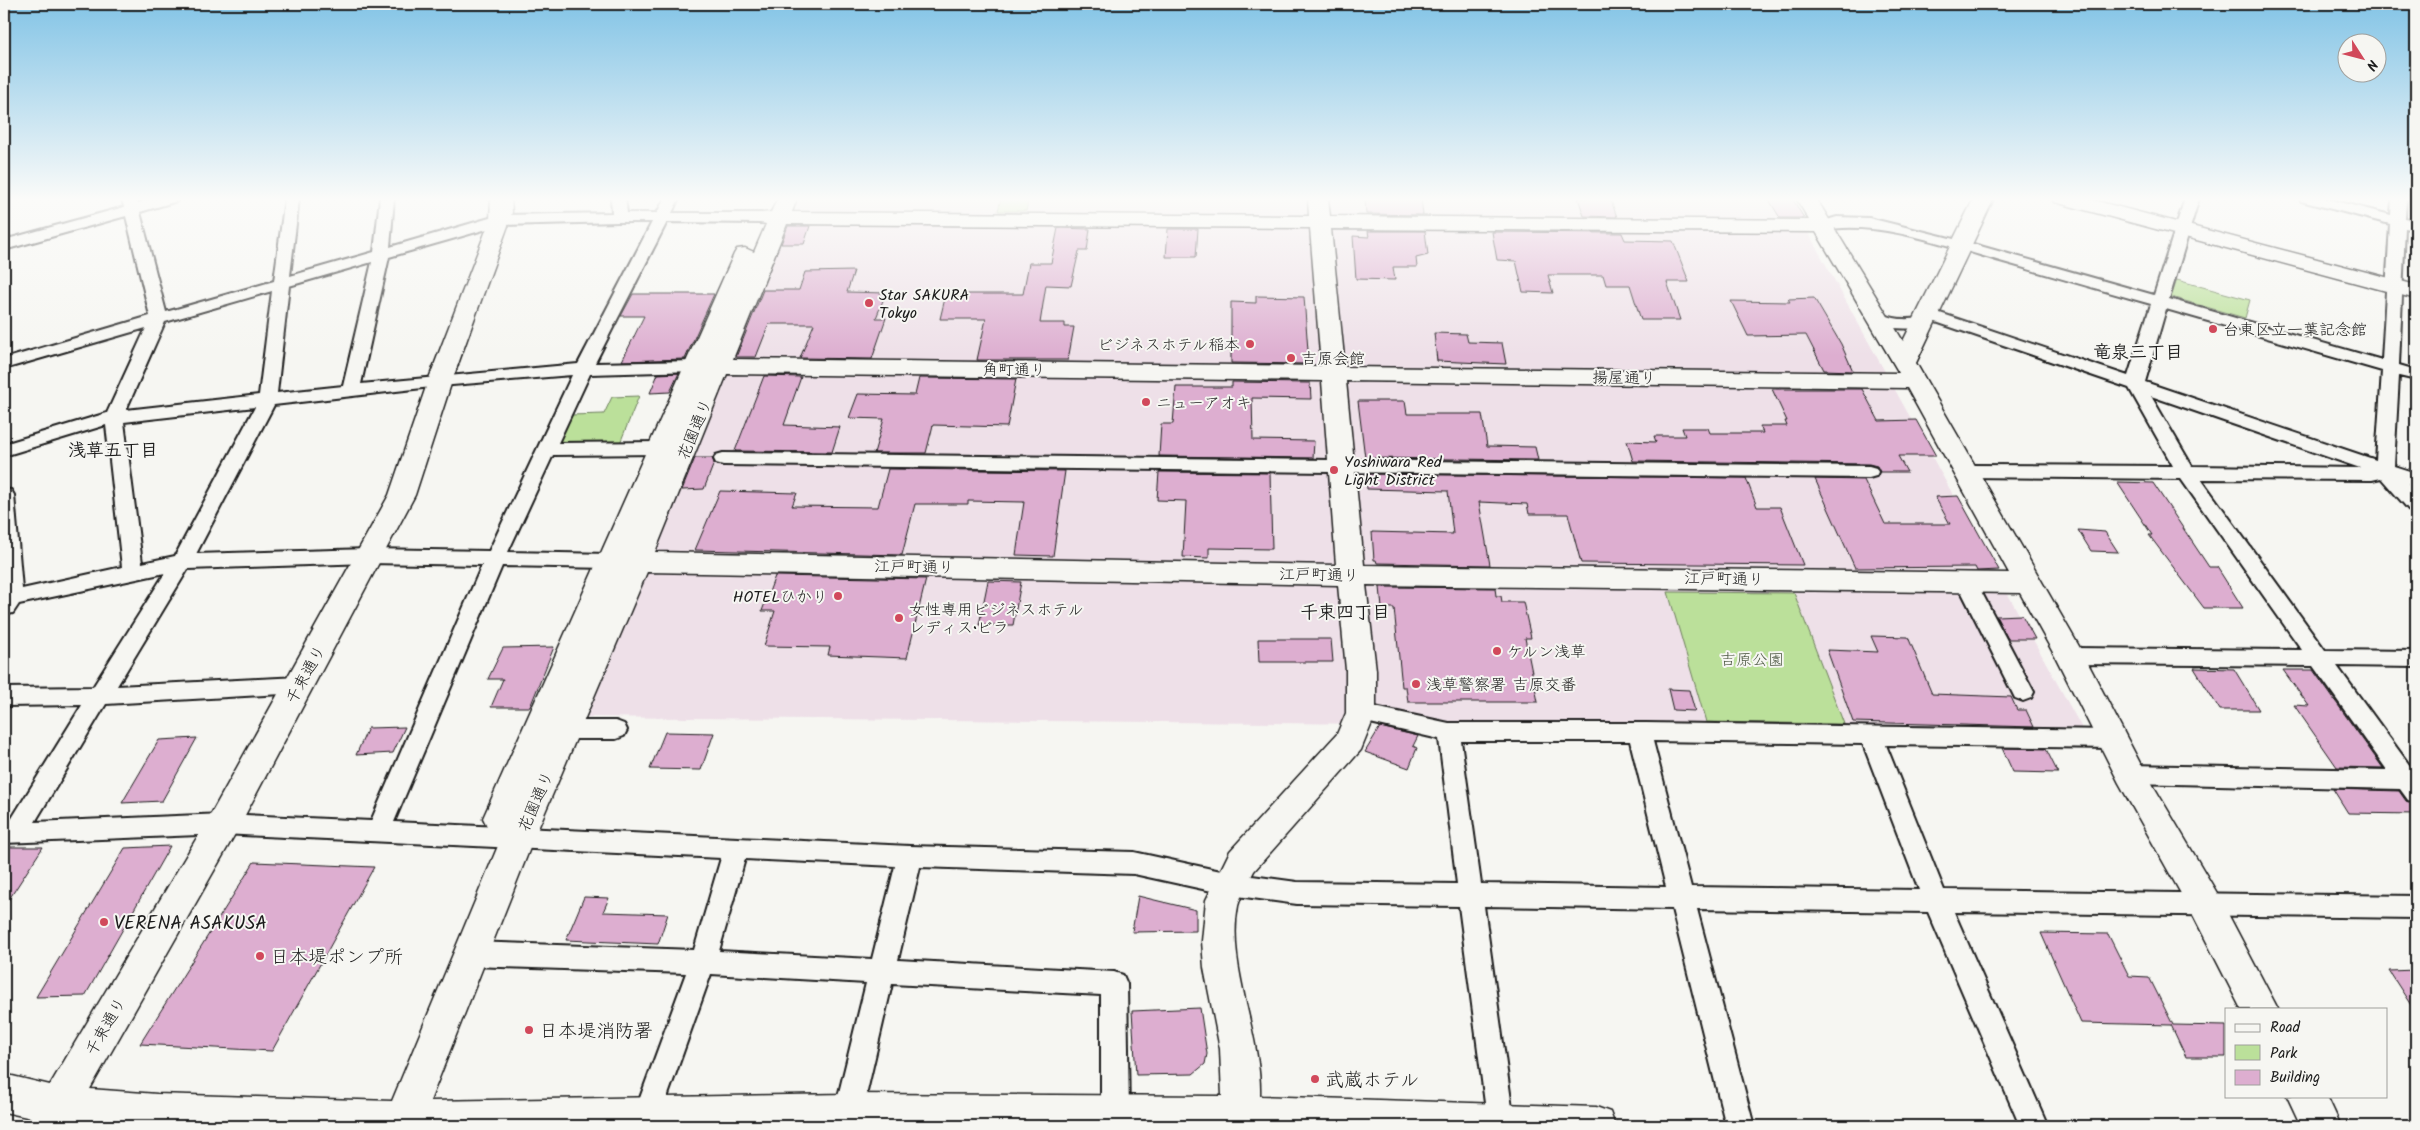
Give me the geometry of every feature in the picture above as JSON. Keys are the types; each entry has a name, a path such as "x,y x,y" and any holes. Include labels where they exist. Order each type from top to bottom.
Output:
{"street":[{"path":"133,572 114,417 159,318 142,251"},
{"path":"9,833 99,696 182,562 267,400 286,251"},
{"path":"4,364 388,251"},
{"name":"千束通り","path":"56,1116 223,824 402,495 486,251"},
{"path":"378,831 495,558 584,369 645,251"},
{"name":"花園通り","path":"559,725 638,561 708,366 756,251"},
{"path":"1237,1120 1243,1074 1219,952 1220,912 1230,884 1242,861 1350,741 1361,713 1361,670 1332,373 1322,251"},
{"path":"1837,251 1910,372 2070,656 2130,774 2205,904 2259,1008"},
{"path":"1910,372 1926,318 1958,251"},
{"path":"1984,251 2160,303 2416,375"},
{"path":"2176,251 2136,379 2137,387 2187,474 2413,784"},
{"path":"2261,251 2416,292"},
{"path":"2397,251 2385,470 2416,505"},
{"path":"351,391 382,253"},
{"path":"1876,317 1893,324 1908,325 1926,318 2416,480"},
{"path":"4,450 114,417 440,381 584,369 708,366"},
{"name":"花園通り","path":"403,1121 518,838 559,725 610,560 660,448 708,366"},
{"name":"角町通り","path":"708,366 1332,373"},
{"name":"揚屋通り","path":"1332,373 1910,372"},
{"path":"546,449 660,448"},
{"path":"723,459 1869,472"},
{"path":"1966,471 2372,474 2385,470"},
{"path":"4,495 7,603 182,562 369,556 610,560"},
{"name":"江戸町通り","path":"610,560 1351,574 2028,583"},
{"path":"1966,581 2023,692"},
{"path":"2070,656 2416,659"},
{"path":"4,697 99,696 298,685"},
{"path":"1361,713 1449,732 1639,732 2113,739"},
{"path":"559,725 616,730"},
{"path":"1449,732 1500,1122"},
{"path":"1639,732 1740,1126"},
{"path":"1871,735 1937,903 2034,1126"},
{"path":"2130,774 2413,784"},
{"path":"9,833 223,824 910,856 1134,864 1230,884 1297,893 1683,900 2416,907"},
{"path":"647,1117 703,962 736,848"},
{"path":"848,1113 910,856"},
{"path":"472,954 703,962 1114,984 1115,1115"},
{"path":"4,1093 56,1116 157,1113 403,1121 848,1113 1115,1115 1237,1120 1500,1122 1596,1126"},
{"path":"2307,1098 2322,1126"}],"shaded area":[{"path":"770,251 1818,251 2083,730 580,717"}],"green space":[{"path":"2177,280 2250,300 2245,318 2171,297"},
{"path":"639,396 620,443 557,445 571,415 604,414 612,397"},
{"name":"吉原公園","path":"1668,592 1794,593 1844,724 1706,722"}],"building":[{"path":"1053,251 1087,251 1079,251 1071,286 1046,285 1040,323 1065,323 1065,327 1074,327 1068,360 977,360 986,319 940,319 946,294 1023,294 1029,263 1051,263"},
{"path":"1166,251 1196,251 1196,257 1166,257"},
{"path":"1354,251 1427,251 1428,255 1416,258 1417,267 1393,267 1395,280 1356,279"},
{"path":"1495,251 1677,251 1689,282 1667,282 1680,320 1641,320 1630,285 1606,285 1603,275 1548,275 1553,293 1523,292 1516,261 1497,260"},
{"path":"854,271 847,292 886,293 876,318 886,318 872,359 800,358 814,324 769,324 756,357 736,357 763,290 799,290 805,272"},
{"path":"633,294 714,294 685,359 622,361 644,316 621,316"},
{"path":"1256,296 1304,297 1309,364 1231,363 1231,302 1256,303"},
{"path":"1814,298 1841,344 1853,371 1824,370 1806,335 1748,336 1731,301 1790,302 1788,299"},
{"path":"1434,333 1466,334 1468,342 1502,343 1506,364 1437,361"},
{"path":"679,373 670,392 650,393 658,374"},
{"path":"764,376 801,377 784,425 840,427 832,452 735,451"},
{"path":"919,378 1016,379 1007,427 933,425 926,453 874,453 884,419 849,418 858,394 915,395"},
{"path":"1232,382 1310,383 1311,399 1252,398 1253,440 1314,441 1313,458 1159,456 1161,424 1173,424 1176,387 1232,387"},
{"path":"1772,389 1862,389 1879,421 1916,420 1936,456 1898,456 1907,472 1880,472 1877,466 1869,464 1633,461 1627,441 1656,442 1654,436 1685,436 1682,428 1708,428 1710,433 1763,433 1760,426 1787,426 1785,421 1787,421"},
{"path":"1358,401 1405,401 1407,414 1482,414 1487,446 1535,447 1538,460 1365,458"},
{"path":"695,458 712,458 714,463 704,489 682,490"},
{"path":"888,469 1065,471 1053,556 1016,555 1024,502 968,501 968,504 915,504 902,555 695,550 720,491 797,493 792,506 878,507"},
{"path":"1159,472 1270,473 1272,549 1209,548 1209,558 1183,557 1186,501 1157,500"},
{"path":"1366,474 1746,478 1757,507 1780,507 1803,565 1581,563 1568,514 1529,514 1527,504 1479,502 1490,565 1377,563 1374,560 1372,532 1453,534 1448,491 1367,489"},
{"path":"1815,479 1864,480 1885,524 1950,524 1935,497 1958,496 1999,570 1977,571 1975,567 1855,568"},
{"path":"2117,482 2153,483 2209,567 2217,567 2243,608 2204,608 2149,535 2152,535"},
{"path":"2078,530 2105,532 2118,552 2091,551"},
{"path":"775,576 926,579 907,658 828,655 830,647 764,646 775,611 762,611"},
{"path":"988,581 1021,582 1013,625 979,625"},
{"name":"ケルン浅草","path":"1380,587 1495,588 1496,596 1501,596 1502,602 1523,602 1531,638 1525,638 1538,702 1408,702 1406,687 1402,687 1394,608 1382,608"},
{"path":"2022,615 2035,639 2008,639 1996,616"},
{"path":"1871,636 1908,637 1932,694 2011,697 2017,710 2026,710 2034,727 1853,722 1827,650 1878,652"},
{"path":"1258,639 1331,639 1333,662 1259,662"},
{"path":"554,647 530,707 491,707 503,679 488,679 503,648"},
{"path":"2194,668 2234,669 2259,710 2220,710"},
{"path":"2283,670 2313,670 2383,768 2337,767 2294,705 2309,706"},
{"path":"1668,689 1689,690 1695,711 1673,710"},
{"path":"405,727 393,753 356,755 368,728"},
{"path":"1380,727 1418,736 1413,746 1417,748 1409,768 1365,752"},
{"path":"665,732 714,733 701,770 650,769"},
{"path":"197,738 162,801 122,803 159,740"},
{"path":"2002,748 2046,749 2058,773 2013,772"},
{"path":"2333,789 2399,791 2406,801 2411,803 2416,814 2348,813"},
{"name":"VERENA ASAKUSA","path":"170,846 85,996 36,997 125,848"},
{"path":"4,847 43,847 4,907"},
{"name":"日本堤ポンプ所","path":"254,862 374,867 272,1051 140,1044"},
{"path":"1138,896 1196,910 1196,931 1132,932"},
{"path":"584,897 609,898 603,912 668,914 658,944 566,940"},
{"path":"2041,933 2108,934 2129,976 2149,977 2173,1025 2225,1026 2225,1057 2186,1057 2171,1025 2081,1023"},
{"path":"2416,970 2416,1013 2389,971"},
{"path":"1200,1008 1207,1054 1205,1064 1193,1074 1136,1075 1132,1011"}],"place":[{"name":"Star SAKURA Tokyo","path":"869,303"},
{"name":"台東区立一葉記念館","path":"2213,329"},
{"name":"ビジネスホテル稲本","path":"1250,344"},
{"name":"吉原会館","path":"1291,358"},
{"name":"ニューアオキ","path":"1146,402"},
{"name":"Yoshiwara Red Light District","path":"1334,470"},
{"name":"HOTELひかり","path":"838,596"},
{"name":"女性専用ビジネスホテル レディス•ビラ","path":"899,618"},
{"name":"ケルン浅草","path":"1497,651"},
{"name":"浅草警察署 吉原交番","path":"1416,684"},
{"name":"VERENA ASAKUSA","path":"104,922"},
{"name":"日本堤ポンプ所","path":"260,956"},
{"name":"日本堤消防署","path":"529,1030"},
{"name":"武蔵ホテル","path":"1315,1079"}],"district":[{"name":"竜泉三丁目","path":"2138,352"},
{"name":"浅草五丁目","path":"113,450"},
{"name":"千束四丁目","path":"1345,612"}]}
